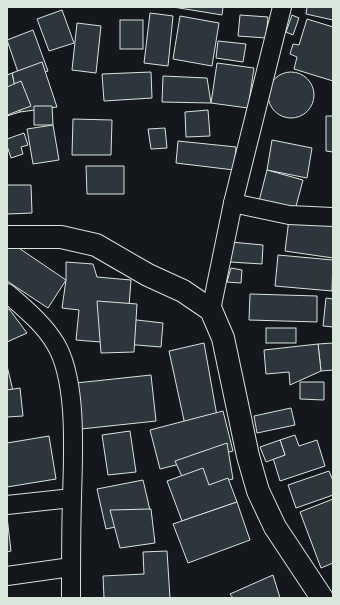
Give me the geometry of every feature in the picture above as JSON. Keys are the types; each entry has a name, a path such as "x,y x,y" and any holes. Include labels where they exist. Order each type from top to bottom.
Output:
{"street":[{"path":"282,7 233,203 211,310 225,345 248,456 258,491 275,527 322,598"},
{"path":"233,203 289,215 333,218"},
{"path":"7,237 61,236 96,245 148,275 183,291 211,310"},
{"path":"7,292 45,329 56,343 63,360 69,390 73,436 71,598"},
{"path":"7,505 72,498"},
{"path":"7,576 71,567"}],"building":[{"path":"173,7 223,7 222,15"},
{"path":"307,7 333,7 333,20 306,14"},
{"path":"62,10 74,43 49,51 37,19"},
{"path":"150,13 173,16 168,66 144,63"},
{"path":"240,15 268,17 266,38 238,36"},
{"path":"292,15 299,18 293,35 286,32"},
{"path":"180,16 219,23 212,66 173,59"},
{"path":"307,19 333,27 333,81 294,69 297,57 290,54 293,44 299,45"},
{"path":"120,20 143,20 143,49 120,49"},
{"path":"77,23 101,26 96,73 72,70"},
{"path":"33,30 48,71 21,81 7,40"},
{"path":"218,41 246,44 243,62 216,58"},
{"path":"42,62 57,107 20,112 12,73"},
{"path":"217,63 254,68 248,108 211,103"},
{"path":"151,72 152,98 104,101 102,74"},
{"path":"291,72 304,76 310,82 314,95 310,108 304,114 291,118 278,114 272,108 268,95 272,82 278,76"},
{"path":"12,73 20,112 7,116 7,75"},
{"path":"163,76 207,78 211,103 162,102"},
{"path":"21,81 31,106 7,115 7,87"},
{"path":"34,106 52,106 53,125 34,125"},
{"path":"208,110 210,136 186,137 185,112"},
{"path":"326,116 333,116 333,152 326,151"},
{"path":"73,119 112,120 111,155 72,155"},
{"path":"53,125 59,160 33,164 27,129"},
{"path":"165,128 167,148 151,149 148,129"},
{"path":"24,133 28,145 21,147 23,154 11,158 7,146 7,139"},
{"path":"272,140 312,148 307,178 267,170"},
{"path":"178,141 236,147 234,170 176,163"},
{"path":"86,166 124,166 124,194 87,194"},
{"path":"267,170 303,180 295,210 259,201"},
{"path":"7,185 31,185 32,213 7,214"},
{"path":"289,219 333,225 333,258 285,251"},
{"path":"7,240 66,280 48,308 7,281"},
{"path":"231,242 263,245 262,264 230,262"},
{"path":"278,255 333,260 332,291 275,286"},
{"path":"66,262 93,264 97,277 131,280 128,319 163,323 161,347 76,340 79,310 62,308 66,280"},
{"path":"231,268 242,270 241,283 227,282"},
{"path":"250,294 317,296 317,322 249,320"},
{"path":"326,298 333,299 333,327 323,326"},
{"path":"97,301 137,304 134,352 101,353"},
{"path":"9,309 27,333 7,342 7,310"},
{"path":"266,328 296,328 296,343 266,343"},
{"path":"204,343 220,433 188,439 169,351"},
{"path":"333,343 333,370 321,371 318,344"},
{"path":"318,344 321,371 290,385 289,372 266,374 264,350"},
{"path":"7,366 14,395 7,396"},
{"path":"151,375 156,421 81,429 76,383"},
{"path":"300,382 324,382 324,400 300,399"},
{"path":"20,388 23,416 7,417 7,390"},
{"path":"291,408 295,425 257,433 254,416"},
{"path":"223,411 233,451 160,469 150,430"},
{"path":"130,431 136,472 108,475 102,435"},
{"path":"295,435 299,446 317,440 325,466 280,481 273,458 285,455 280,440"},
{"path":"49,436 56,479 7,487 7,443"},
{"path":"280,440 285,455 266,462 260,447"},
{"path":"227,443 233,479 188,490 175,461"},
{"path":"203,468 209,485 228,478 237,502 182,521 167,481"},
{"path":"329,471 333,481 333,495 296,508 288,485"},
{"path":"143,480 152,519 106,529 97,489"},
{"path":"333,499 333,563 321,568 300,512"},
{"path":"237,502 250,540 188,563 173,524"},
{"path":"151,509 155,543 120,548 110,510"},
{"path":"7,517 11,551 7,552"},
{"path":"167,551 170,598 104,598 103,576 144,574 143,552"},
{"path":"273,575 280,598 233,598 230,594"}]}
